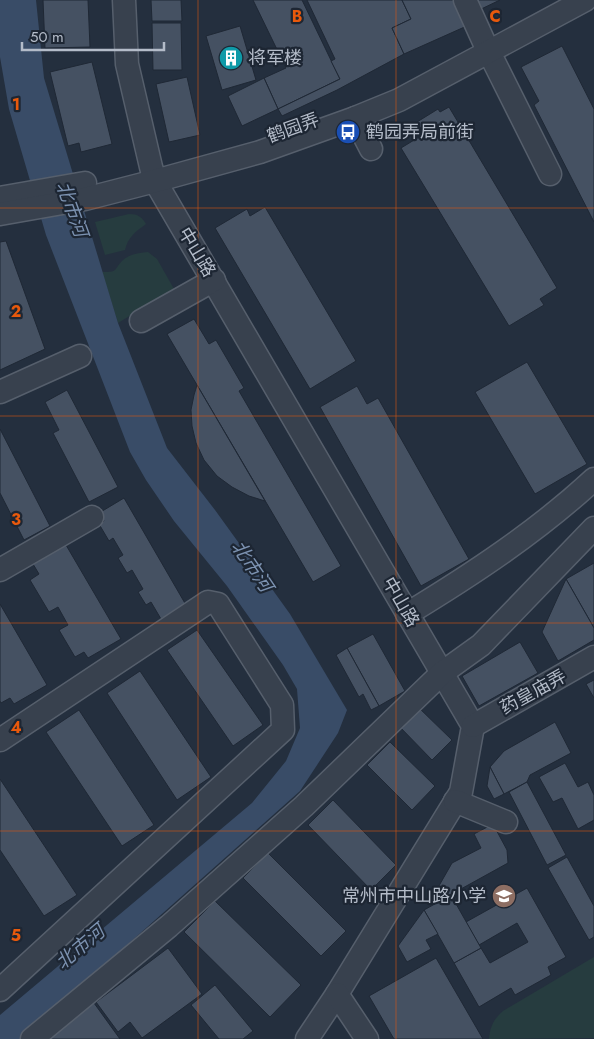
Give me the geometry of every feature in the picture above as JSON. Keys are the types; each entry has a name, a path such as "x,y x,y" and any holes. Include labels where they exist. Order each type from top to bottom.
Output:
{"street":[{"name":"中山路","path":"124,0 126,64 153,174 472,726"},
{"path":"465,0 486,47 550,174"},
{"name":"鹤园弄","path":"0,214 24,202 260,152 355,118 399,100 565,0"},
{"name":"鹤园弄","path":"153,174 255,142 381,95 585,0"},
{"path":"355,118 371,149"},
{"name":"鹤园弄","path":"0,198 24,202"},
{"path":"142,321 214,280"},
{"path":"0,392 80,356"},
{"path":"407,614 471,575 566,505 594,479"},
{"path":"0,570 92,517"},
{"path":"32,1039 169,926 304,806 442,673 481,645 594,528"},
{"path":"0,740 208,602 218,604 282,706 283,730 0,990"},
{"name":"药皇庙弄","path":"472,726 594,657"},
{"path":"307,1039 337,994 461,792 472,726"},
{"path":"455,801 506,822"},
{"path":"337,994 367,1039"}],"green space":[{"path":"129,214 139,216 146,224 132,235 125,250 105,255 95,222"},
{"path":"148,252 157,259 174,289 118,323 102,272 115,270 122,261 131,255"},
{"path":"594,957 594,1038 489,1039 493,1024 503,1011"}],"water":[{"name":"北市河","path":"0,0 36,0 44,78 118,323 167,448 215,510 290,614 347,710 338,733 300,791 127,945 120,958 20,1039 0,1039 0,1015 252,803 286,761 300,728 297,689 283,665 227,586 174,521 146,480 130,452 46,235 9,109 0,57"}],"building":[{"path":"43,0 88,0 90,47 45,48"},
{"path":"151,0 181,0 182,21 152,21"},
{"path":"253,0 302,0 340,79 278,109 264,78 286,68"},
{"path":"307,0 402,0 411,19 392,28 404,54 337,90 282,116 278,109 340,79 331,61 335,59"},
{"path":"402,0 457,0 469,25 404,54 392,28 411,19"},
{"path":"470,0 500,0 475,12"},
{"path":"152,23 181,23 182,70 153,70"},
{"name":"将军楼","path":"240,26 256,80 222,90 206,36"},
{"path":"562,46 594,109 594,222 534,105 539,101 521,67"},
{"path":"92,62 112,144 81,152 79,143 68,146 50,72"},
{"path":"187,77 200,135 169,142 156,84"},
{"path":"264,78 278,109 242,126 228,96"},
{"path":"449,107 557,288 540,299 544,305 509,326 401,148 424,134 417,122 438,109 440,112"},
{"path":"265,207 356,361 310,389 215,228 247,209 250,216"},
{"path":"6,241 45,349 0,370 0,242"},
{"path":"194,319 209,344 216,340 244,388 239,391 341,566 313,582 167,334"},
{"path":"527,362 587,464 535,494 475,392"},
{"path":"197,385 265,501 249,496 232,487 217,476 204,460 196,443 192,426 191,410"},
{"path":"357,386 367,404 378,398 469,559 421,586 320,407"},
{"path":"67,390 118,487 89,502 53,433 59,430 45,402"},
{"path":"0,429 50,526 24,540 0,493"},
{"path":"124,498 186,605 161,619 151,602 146,605 138,592 143,589 132,570 127,573 118,558 123,555 113,538 109,541 99,524 104,521 99,513"},
{"path":"66,545 121,639 88,658 84,652 75,657 59,630 68,625 58,607 49,612 30,580 39,574 33,564"},
{"path":"594,563 594,628 566,579"},
{"path":"566,579 594,628 594,640 558,661 542,632"},
{"path":"0,604 47,685 14,704 10,698 1,703 0,701"},
{"path":"197,630 263,725 233,746 167,650"},
{"path":"373,634 405,691 379,706 347,648"},
{"path":"520,642 538,673 479,706 462,676"},
{"path":"347,648 379,706 371,710 363,694 359,697 336,655"},
{"path":"140,671 211,777 177,800 107,693"},
{"path":"594,680 594,698 586,684"},
{"path":"416,705 452,740 432,760 397,724"},
{"path":"79,710 154,825 122,846 46,732"},
{"path":"555,722 571,753 530,775 527,782 504,794 490,767 504,751"},
{"path":"390,742 435,786 412,810 367,765"},
{"path":"565,763 578,787 588,782 594,795 594,820 578,829 562,798 553,802 539,777"},
{"path":"490,767 504,794 494,799 487,786"},
{"path":"0,779 77,895 44,916 0,850"},
{"path":"527,782 566,855 547,865 509,792"},
{"path":"333,800 396,865 371,890 308,825"},
{"path":"493,824 507,850 508,863 441,900 436,891 452,863 481,848 474,834"},
{"path":"268,853 346,931 321,956 243,878"},
{"path":"567,857 594,906 594,937 589,940 548,868"},
{"path":"527,888 566,957 548,967 551,975 515,995 511,988 479,1007 454,963 481,948 490,963 528,942 517,923 479,945 466,922"},
{"path":"451,895 481,948 454,963 424,910"},
{"path":"215,901 301,985 270,1017 184,932"},
{"path":"424,910 438,934 426,940 431,949 407,962 398,946"},
{"path":"168,948 202,994 142,1038 130,1022 118,1032 96,1002"},
{"path":"436,958 483,1039 394,1039 369,996"},
{"path":"215,985 253,1031 243,1039 219,1039 191,1005"},
{"path":"94,1003 120,1039 47,1039"}],"place":[{"name":"将军楼","path":"231,58"},
{"name":"鹤园弄局前街","path":"348,132"},
{"name":"常州市中山路小学","path":"504,896"}]}
